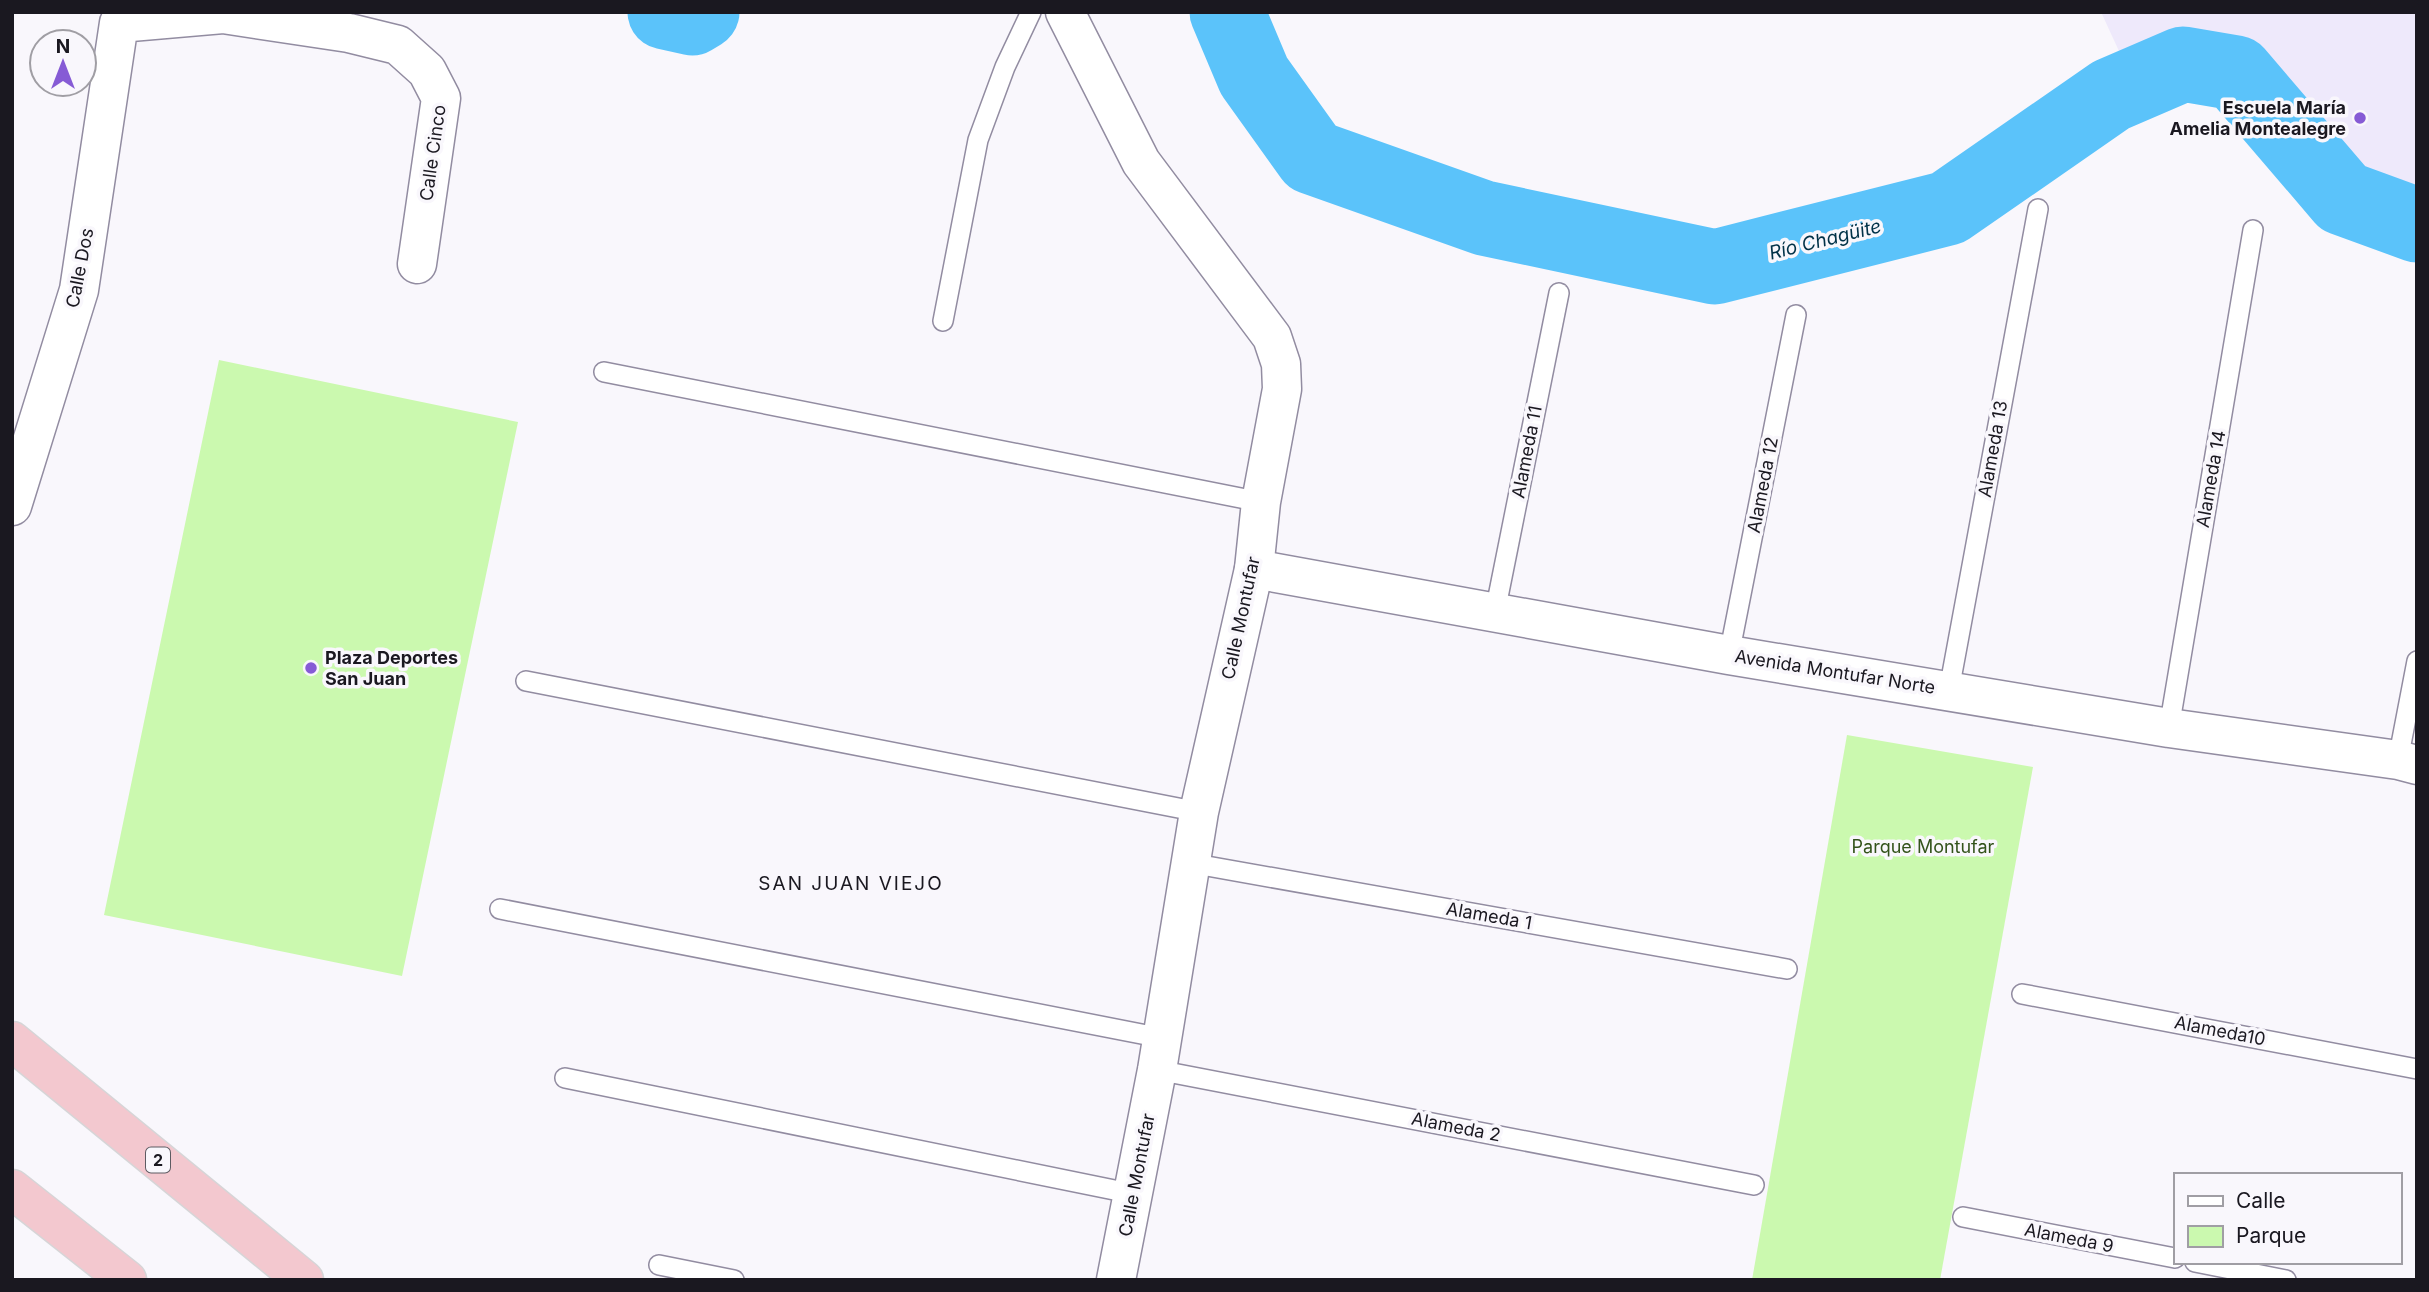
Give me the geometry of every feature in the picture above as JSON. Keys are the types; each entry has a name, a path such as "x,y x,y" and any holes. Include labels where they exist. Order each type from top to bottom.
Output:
{"highway":[{"name":"2","path":"12,1041 304,1280"},
{"path":"12,1189 127,1280"}],"street":[{"name":"Calle Montufar","path":"1065,12 1142,162 1272,337 1281,364 1282,389 1261,502 1254,569 1199,813 1159,1054 1116,1280"},
{"name":"Calle Cinco","path":"119,23 223,14 349,33 398,45 426,71 441,98 417,264"},
{"name":"Calle Dos","path":"12,506 79,290 119,23"},
{"name":"Avenida Montufar Norte","path":"1254,569 1729,655 2169,728 2407,762"}],"lane":[{"path":"943,321 978,140 1005,67 1031,12"},
{"name":"Alameda 13","path":"1949,690 2038,209"},
{"name":"Alameda 14","path":"2169,728 2253,230"},
{"name":"Alameda 11","path":"1496,612 1559,293"},
{"name":"Alameda 12","path":"1729,655 1797,315"},
{"path":"604,372 1261,502"},
{"path":"2407,762 2417,661"},
{"path":"526,681 1199,813"},
{"name":"Alameda 1","path":"1190,863 1787,969"},
{"name":"Alameda 2","path":"499,909 1755,1185"},
{"name":"Alameda10","path":"2022,994 2417,1069"},
{"path":"565,1079 1134,1194"},
{"name":"Alameda 9","path":"1963,1217 2174,1258"},
{"path":"2205,1264 2286,1280"},
{"path":"659,1265 734,1280"}],"shaded area":[{"name":"Escuela María Amelia Montealegre","path":"2101,12 2417,12 2417,192 2360,175 2242,57 2180,46 2124,62"}],"green space":[{"name":"Plaza Deportes San Juan","path":"219,360 518,422 402,976 104,915"},
{"name":"Parque Montufar","path":"1847,735 2033,767 1940,1280 1752,1280"}],"waterway":[{"name":"Río Chagüite","path":"665,12 692,18 702,12"},
{"name":"Río Chagüite","path":"1227,12 1254,76 1312,157 1484,218 1715,267 1948,208 2111,95 2183,64 2236,73 2343,198 2417,225"}],"place":[{"name":"Escuela María Amelia Montealegre","path":"2360,118"},
{"name":"Plaza Deportes San Juan","path":"311,668"}],"district":[{"name":"SAN JUAN VIEJO","path":"851,883"}]}
